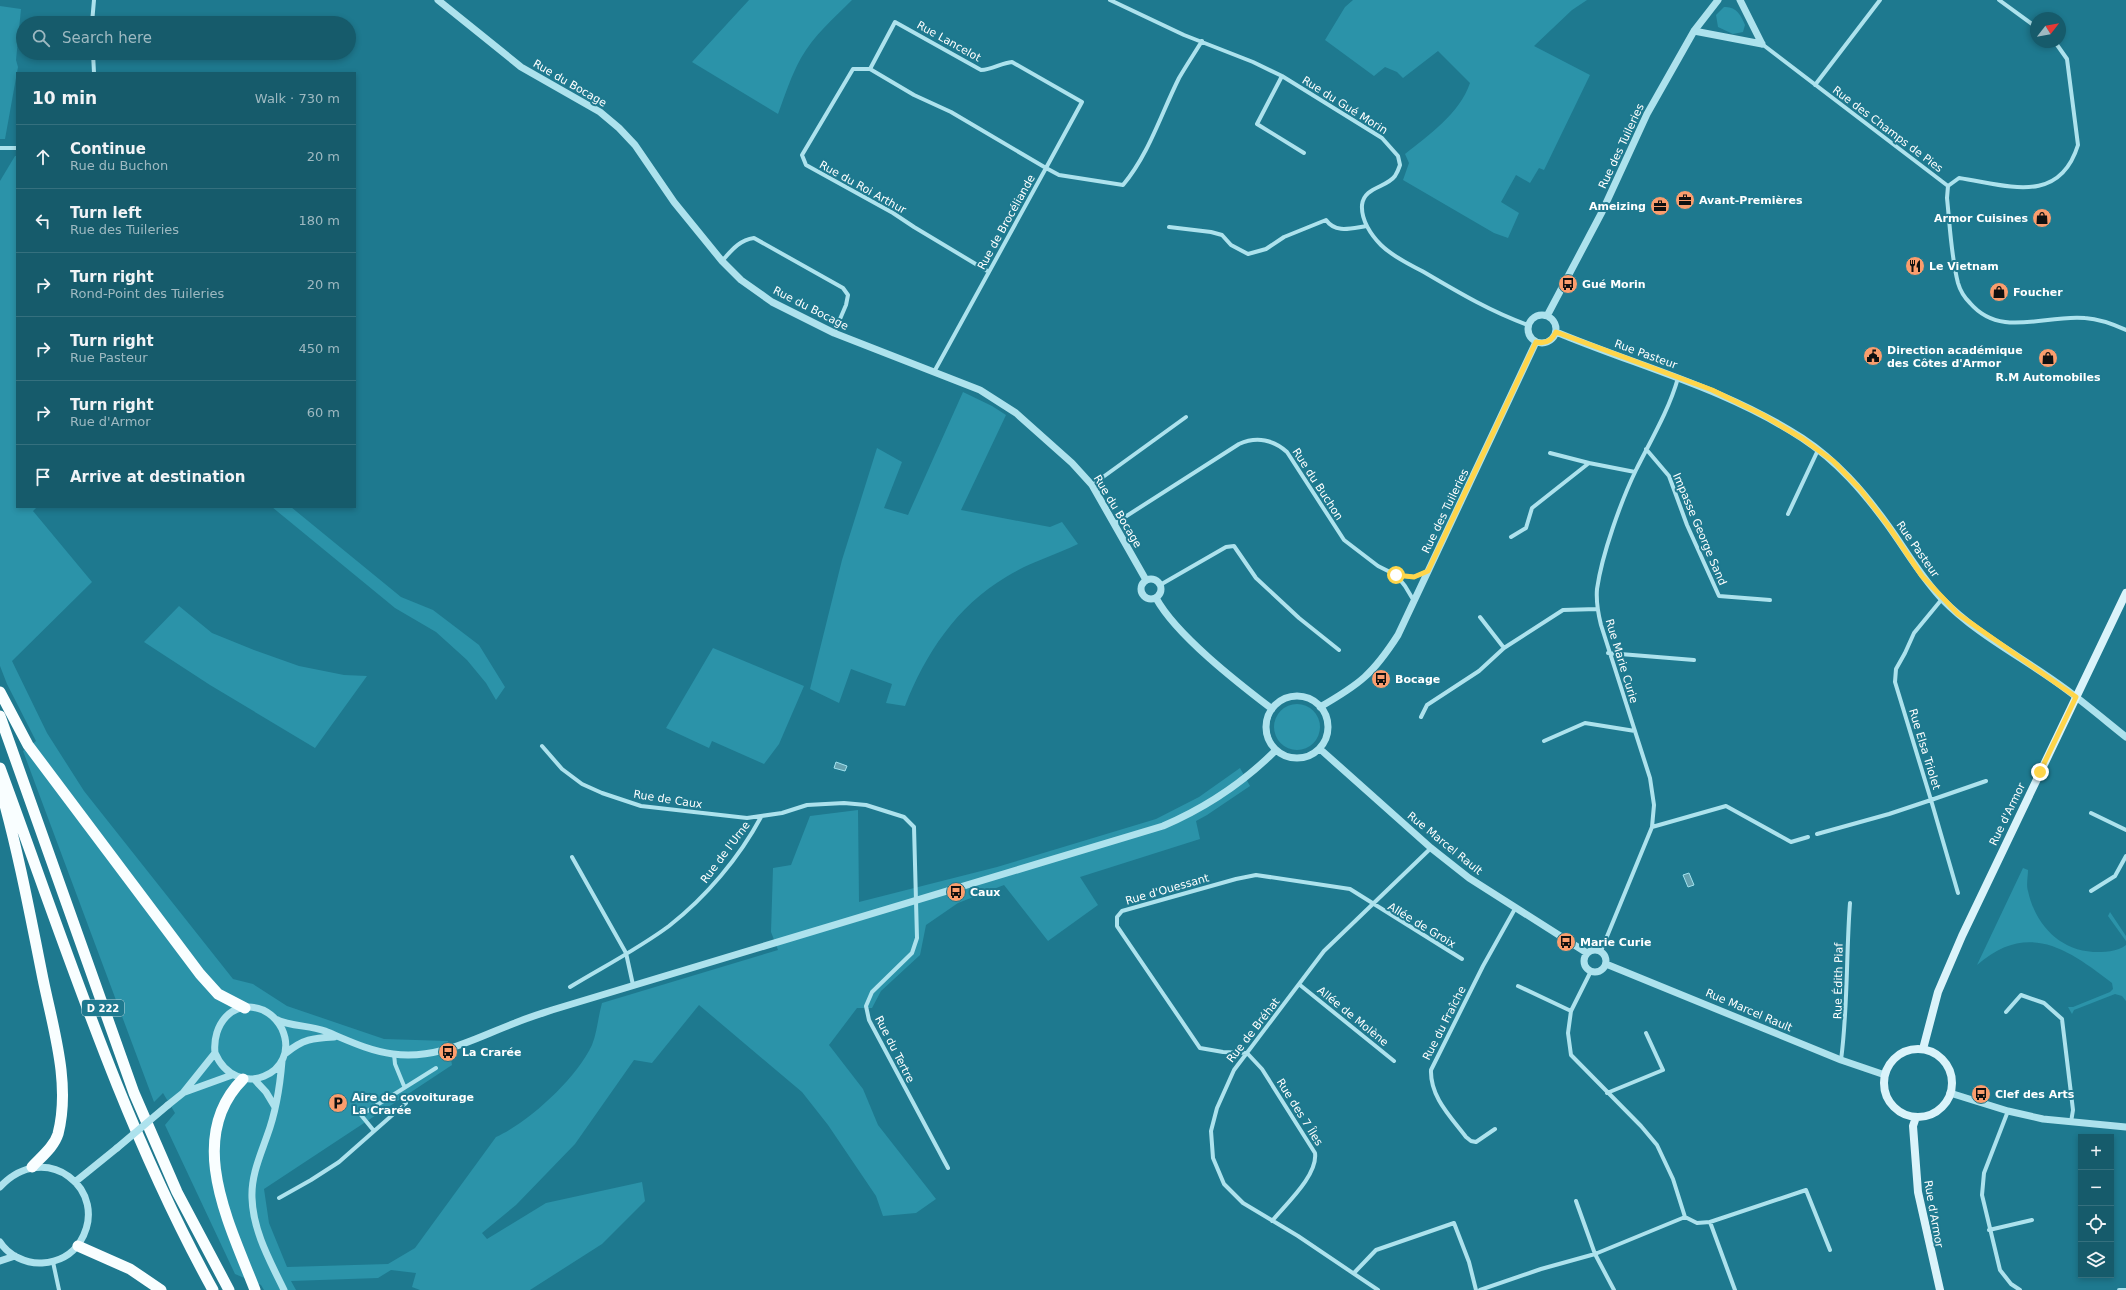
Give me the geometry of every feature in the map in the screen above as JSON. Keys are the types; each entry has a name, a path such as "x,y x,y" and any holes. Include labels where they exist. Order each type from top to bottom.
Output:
{"highway":[{"path":"0,692 28,745 200,974 218,994 245,1008"},
{"name":"D 222","path":"0,716 134,1093 177,1192 229,1290"},
{"name":"D 222","path":"0,768 124,1104 166,1200 213,1290"},
{"path":"0,787 18,850 54,1032 62,1089 57,1136 53,1144 32,1167"},
{"path":"249,1079 231,1091 222,1107 214,1136 214,1155 216,1176 228,1222 254,1290"},
{"path":"78,1246 130,1269 161,1290"}],"main road":[{"name":"Rue d'Armor","path":"1923,1049 1938,992 1962,936 2017,818 2126,593"},
{"path":"1913,1049 1923,1049 1934,1053 1946,1065 1952,1081 1950,1093 1945,1103 1937,1110 1927,1115 1906,1115 1891,1103 1886,1095 1885,1075 1888,1066 1899,1055 1913,1049"},
{"name":"Rue d'Armor","path":"1916,1116 1913,1126 1918,1192 1940,1290"}],"street":[{"path":"93,16 94,0"},
{"name":"Rue du Bocage","path":"438,0 521,67 600,112 619,128 635,145 674,202 722,261 741,280 772,302 834,333 980,390 1016,412 1072,463 1092,485 1146,580"},
{"name":"Rue du Gué Morin","path":"1110,0 1184,35 1253,62 1282,76 1382,138 1398,156 1400,165 1395,176 1367,194 1362,204 1363,214 1367,226 1382,246 1396,256 1460,293 1528,325"},
{"name":"Rue des Tuileries","path":"1547,316 1602,212 1647,114 1694,31 1718,0"},
{"path":"1740,0 1762,44"},
{"path":"1815,85 1880,0"},
{"path":"1999,0 2030,23"},
{"name":"Rue Lancelot","path":"870,69 895,22 982,70 993,68 1000,63 1012,62 1037,76 1082,102 1046,168"},
{"path":"1694,31 1762,44"},
{"name":"Rue de Brocéliande","path":"934,372 1046,168 1059,175 1123,186 1134,173 1146,152 1180,78 1202,41"},
{"name":"Rue des Champs de Pies","path":"1762,44 1948,186 1947,198 1958,285 1975,309 1985,317 2008,324 2085,318 2110,323 2126,330"},
{"path":"1948,186 1959,178 2037,187 2054,181 2063,174 2070,165 2078,145 2068,59 2060,48"},
{"path":"93,60 94,72"},
{"name":"Rue du Roi Arthur","path":"870,69 853,69 802,155 806,166 894,213 914,227 989,272"},
{"path":"870,69 914,94 951,112 1046,168"},
{"path":"1282,76 1257,124 1304,153"},
{"path":"0,148 16,148"},
{"path":"1169,228 1210,232 1222,235 1231,244 1248,254 1266,249 1284,237 1326,220 1329,225 1341,229 1367,226"},
{"path":"722,261 734,247 745,239 754,238 843,288 848,295 846,305 834,333"},
{"path":"1538,315 1547,316 1553,321 1556,332 1551,340 1547,342 1536,342 1528,334 1528,325 1530,320 1538,315"},
{"name":"Rue Pasteur","path":"1556,332 1712,390 1763,415 1818,450 1833,461 1860,489 1887,524 1922,576 1942,599 1964,618 2076,697 2126,737"},
{"name":"Rue des Tuileries","path":"1320,707 1354,687 1374,669 1398,635 1536,342"},
{"name":"Rue Marie Curie","path":"1601,952 1652,828 1654,805 1650,778 1608,653 1598,609 1597,589 1607,545 1635,472 1672,397 1678,378"},
{"path":"1092,485 1186,418"},
{"name":"Rue du Buchon","path":"1114,524 1240,444 1246,441 1261,440 1280,446 1287,452 1344,540 1378,566 1396,575 1414,577 1428,571"},
{"name":"Impasse George Sand","path":"1646,449 1669,476 1687,525 1719,596 1770,600"},
{"path":"1788,514 1818,450"},
{"path":"1550,453 1589,463 1635,472"},
{"path":"1511,537 1526,528 1532,508 1589,463"},
{"path":"1160,585 1226,547 1234,546 1256,578 1288,609 1338,650"},
{"name":"Rue du Buchon","path":"1396,575 1414,601"},
{"path":"1146,580 1156,580 1160,585 1160,594 1156,598 1147,599 1142,594 1142,585 1146,580"},
{"path":"1156,598 1183,631 1205,653 1272,708"},
{"name":"Rue Elsa Triolet","path":"1817,834 1889,814 1931,800 1895,682 1895,675 1896,669 1914,633 1942,599"},
{"path":"1421,717 1427,705 1479,671 1504,648 1563,610 1598,609"},
{"path":"1480,617 1504,648"},
{"path":"1608,653 1694,660"},
{"path":"1302,696 1312,700 1320,707 1326,717 1328,728 1326,739 1320,749 1310,756 1298,758 1286,756 1276,750 1269,740 1266,730 1267,719 1272,708 1280,701 1291,697 1302,696"},
{"path":"1544,741 1585,722 1635,731"},
{"name":"Rue de Caux","path":"542,746 562,769 582,784 602,793 641,806 747,818 761,817"},
{"name":"Rue Marcel Rault","path":"1320,749 1431,848 1469,878 1587,953"},
{"path":"275,1106 266,1092 249,1079 232,1075 219,1064 215,1054 214,1041 220,1024 233,1012 245,1008 263,1011 287,1025 324,1031 334,1037 369,1049 394,1054 421,1055 456,1048 514,1023 632,985 830,928 917,899 1163,826 1195,812 1213,800 1249,773 1276,750"},
{"path":"1958,893 1931,800 1986,781"},
{"name":"Rue de l'Urne","path":"570,987 668,926 706,893 750,837 761,817 807,805 844,803 866,805 904,817 914,827 917,899"},
{"path":"1652,828 1726,806 1791,842 1808,836"},
{"path":"2091,814 2126,830"},
{"name":"Rue de Bréhat","path":"1378,1290 1298,1236 1243,1203 1224,1184 1213,1158 1211,1131 1217,1108 1234,1070 1300,985 1324,951 1431,848"},
{"path":"2091,891 2115,876 2126,856"},
{"path":"572,858 626,953 632,985"},
{"name":"Rue d'Ouessant","path":"1247,1053 1223,1052 1200,1048 1117,926 1117,917 1122,911 1236,879 1256,875 1350,889 1373,905"},
{"name":"Rue du Tertre","path":"917,899 917,938 912,953 872,992 866,1006 869,1020 948,1168"},
{"name":"Rue Édith Piaf","path":"1841,1060 1846,1026 1847,940 1850,903"},
{"name":"Allée de Groix","path":"1373,905 1462,959"},
{"name":"Rue du Fraîche","path":"1495,1129 1476,1142 1471,1141 1466,1137 1434,1092 1430,1080 1431,1070 1483,966 1516,907"},
{"path":"1594,950 1601,952 1606,957 1606,964 1599,972 1591,971 1584,964 1587,953 1594,950"},
{"name":"Rue Marcel Rault","path":"1606,964 1841,1060 1885,1075"},
{"path":"1591,971 1571,1011 1568,1033 1571,1055 1641,1126 1657,1145 1673,1179 1685,1217 1696,1223 1710,1222 1806,1190 1830,1250"},
{"name":"Allée de Molène","path":"1300,985 1394,1061"},
{"path":"1518,986 1571,1011"},
{"path":"2006,1012 2021,995 2044,1003 2062,1019 2073,1110 2071,1122"},
{"path":"275,1019 285,1035 284,1056 280,1086 256,1169 252,1198 258,1230 284,1290"},
{"path":"1607,1093 1664,1070 1646,1033"},
{"path":"249,1079 268,1074 276,1068 284,1056 296,1045 310,1038 334,1037"},
{"name":"Rue des 7 Îles","path":"1247,1053 1262,1069 1315,1153 1316,1160 1312,1172 1272,1221"},
{"path":"76,1182 184,1092 215,1054"},
{"path":"394,1054 395,1064 404,1086"},
{"path":"374,1131 361,1115 404,1086 436,1068"},
{"path":"184,1092 232,1075"},
{"path":"1950,1093 2008,1111 2043,1119 2126,1127"},
{"path":"279,1198 311,1180 338,1162 406,1103"},
{"path":"2008,1111 1984,1173 1982,1195 1989,1230 2000,1270 2011,1284 2020,1290"},
{"path":"0,1187 8,1177 19,1171 32,1167 44,1166 56,1169 76,1182 85,1198 88,1214 84,1236 78,1246 70,1254 53,1262 36,1264 22,1261 0,1242"},
{"path":"1576,1201 1595,1254 1614,1290"},
{"path":"1480,1290 1541,1269 1595,1254 1685,1217"},
{"path":"1989,1230 2032,1220"},
{"path":"1710,1222 1735,1290"},
{"path":"1354,1273 1376,1250 1454,1223 1469,1262 1476,1290"},
{"path":"0,1261 15,1256"},
{"path":"53,1262 59,1290"},
{"path":"2118,1290 2126,1290"}],"shaded area":[{"path":"749,0 852,0 825,27 806,50 794,72 778,114 692,62"},
{"path":"1353,0 1587,0 1572,10 1534,46 1590,75 1544,170 1539,168 1530,183 1516,175 1501,202 1519,213 1508,238 1494,233 1403,180 1409,163 1405,154 1433,132 1451,114 1459,104 1470,83 1438,51 1403,78 1397,72 1385,67 1374,76 1325,40 1345,7"},
{"path":"0,6 21,9 20,16 16,16 16,60 18,67 5,139 0,139"},
{"path":"1724,7 1732,8 1738,12 1745,25 1743,32 1733,34 1718,27 1716,15"},
{"path":"16,156 16,508 36,508 33,511 92,582 12,661 47,733 84,791 233,979 253,984 287,1006 384,1039 448,1041 452,1065 264,1189 269,1223 287,1267 388,1264 415,1248 496,1137 523,1121 537,1110 575,1072 592,1045 602,1003 778,950 771,932 773,868 791,865 810,816 858,810 859,902 997,867 1156,819 1199,797 1240,768 1250,786 1196,821 1200,839 1080,877 1098,905 1048,941 1004,885 958,903 926,925 920,955 881,991 872,1008 857,1008 829,1045 863,1089 878,1125 936,1199 916,1213 883,1216 876,1196 828,1125 802,1092 699,1005 652,1063 634,1060 575,1144 516,1205 482,1233 487,1239 546,1203 642,1182 645,1201 602,1244 530,1290 420,1290 412,1287 416,1273 391,1270 378,1278 291,1281 296,1290 264,1290 261,1285 235,1274 165,1125 175,1113 163,1093 154,1102 23,751 36,741 7,684 0,666 0,181"},
{"path":"963,392 992,406 1006,415 961,510 1050,527 1062,522 1078,544 1014,572 988,589 972,602 945,633 933,650 922,668 905,706 886,703 892,684 851,669 839,703 810,689 842,560 877,448 902,462 884,508 908,515"},
{"path":"273,508 292,508 401,597 433,610 479,645 505,687 496,700 486,683 467,660 436,632 395,608"},
{"path":"179,606 212,633 254,650 299,666 344,675 367,676 315,748 210,685 144,642"},
{"path":"713,648 804,686 779,744 764,764 712,741 709,748 666,728"},
{"path":"1302,704 1306,705 1316,714 1319,718 1319,736 1310,746 1302,750 1292,750 1284,746 1275,736 1274,722 1278,714 1288,705"},
{"path":"836,762 847,766 845,771 834,768"},
{"path":"2023,868 2028,870 2027,889 2036,914 2050,933 2059,941 2081,950 2093,952 2106,952 2126,945 2126,1001 2122,996 2115,994 2074,1010 2072,1014 2068,1007 2073,1007 2110,992 2113,989 2112,983 2079,959 2063,950 2046,944 2030,942 2013,944 1995,952 1977,965"},
{"path":"1689,873 1694,885 1688,887 1683,875"},
{"path":"2110,912 2126,936 2126,941 2108,916"}],"place":[{"name":"Avant-Premières","path":"1685,200"},
{"name":"Ameizing","path":"1660,206"},
{"name":"Armor Cuisines","path":"2042,218"},
{"name":"Le Vietnam","path":"1915,266"},
{"name":"Gué Morin","path":"1568,284"},
{"name":"Foucher","path":"1999,292"},
{"name":"Direction académique des Côtes d'Armor","path":"1873,356"},
{"name":"R.M Automobiles","path":"2048,358"},
{"name":"Bocage","path":"1381,679"},
{"name":"Caux","path":"956,892"},
{"name":"Marie Curie","path":"1566,942"},
{"name":"La Crarée","path":"448,1052"},
{"name":"Clef des Arts","path":"1981,1094"},
{"name":"Aire de covoiturage La Crarée","path":"338,1103"}],"route":[{"path":"1396,575 1414,577 1428,571 1488,448 1536,342 1547,342 1551,340 1556,332 1712,390 1763,415 1803,439 1833,461 1860,489 1887,524 1922,576 1942,599 1958,614 1993,640 2076,697 2040,772"}]}
